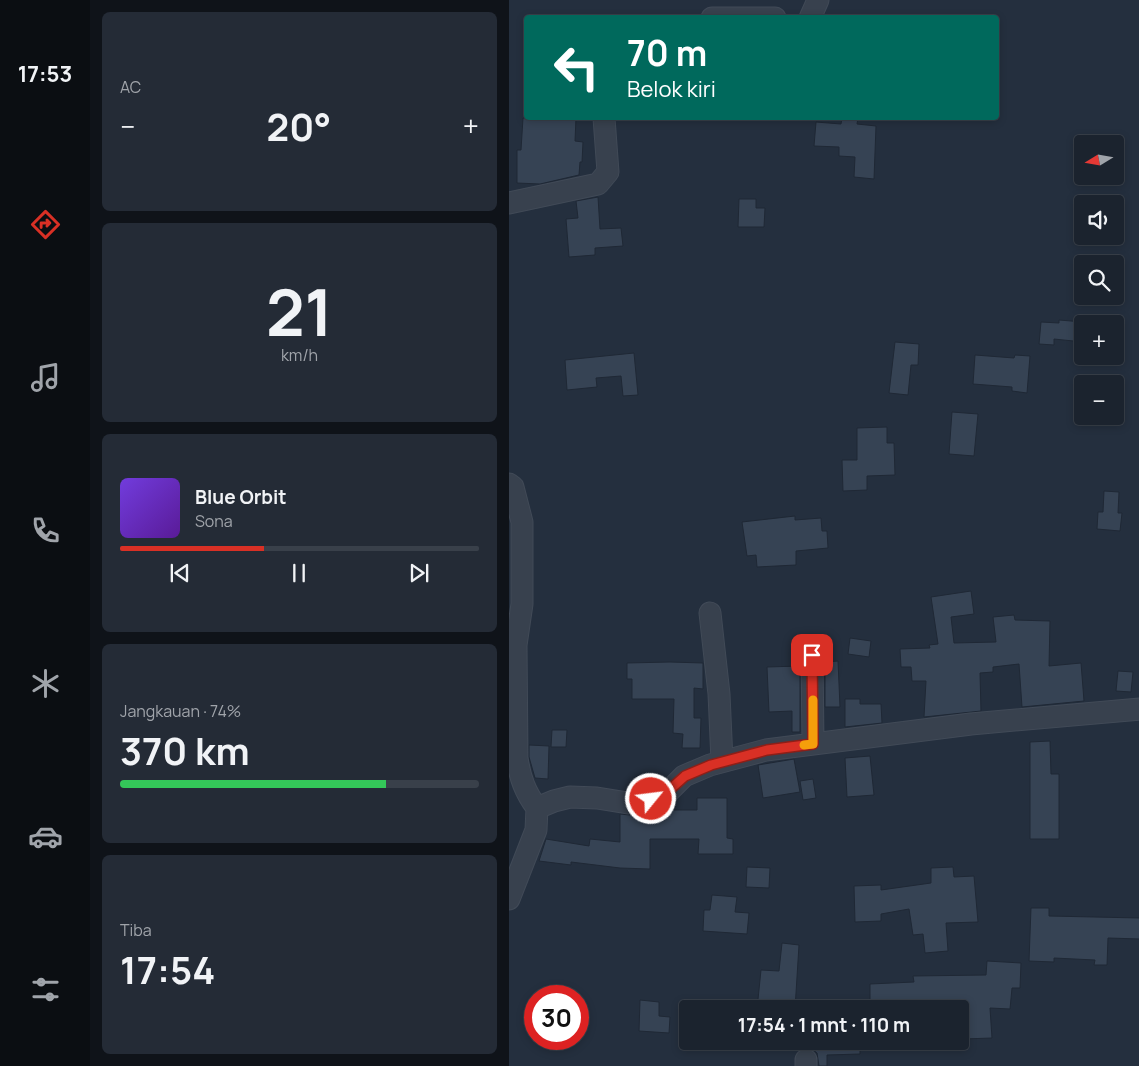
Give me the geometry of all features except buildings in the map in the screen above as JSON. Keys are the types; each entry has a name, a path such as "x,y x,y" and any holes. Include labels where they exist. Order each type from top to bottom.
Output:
{"street":[{"path":"811,15 818,0"},
{"path":"509,203 599,184 605,180 609,172 604,120"},
{"path":"509,484 513,487 519,506 515,544 522,604 516,645 517,758 519,776 526,792 537,808 536,830 509,900"},
{"path":"711,612 719,694 722,761"},
{"path":"812,655 813,744"},
{"path":"537,808 554,800 571,797 597,798 628,803 651,799 667,792 685,776 722,761 767,750 971,724 1139,709"}],"slow traffic":[{"path":"804,745 813,744 813,700"}],"route":[{"path":"651,799 667,792 685,776 711,765 767,750 813,744 812,655"}]}
